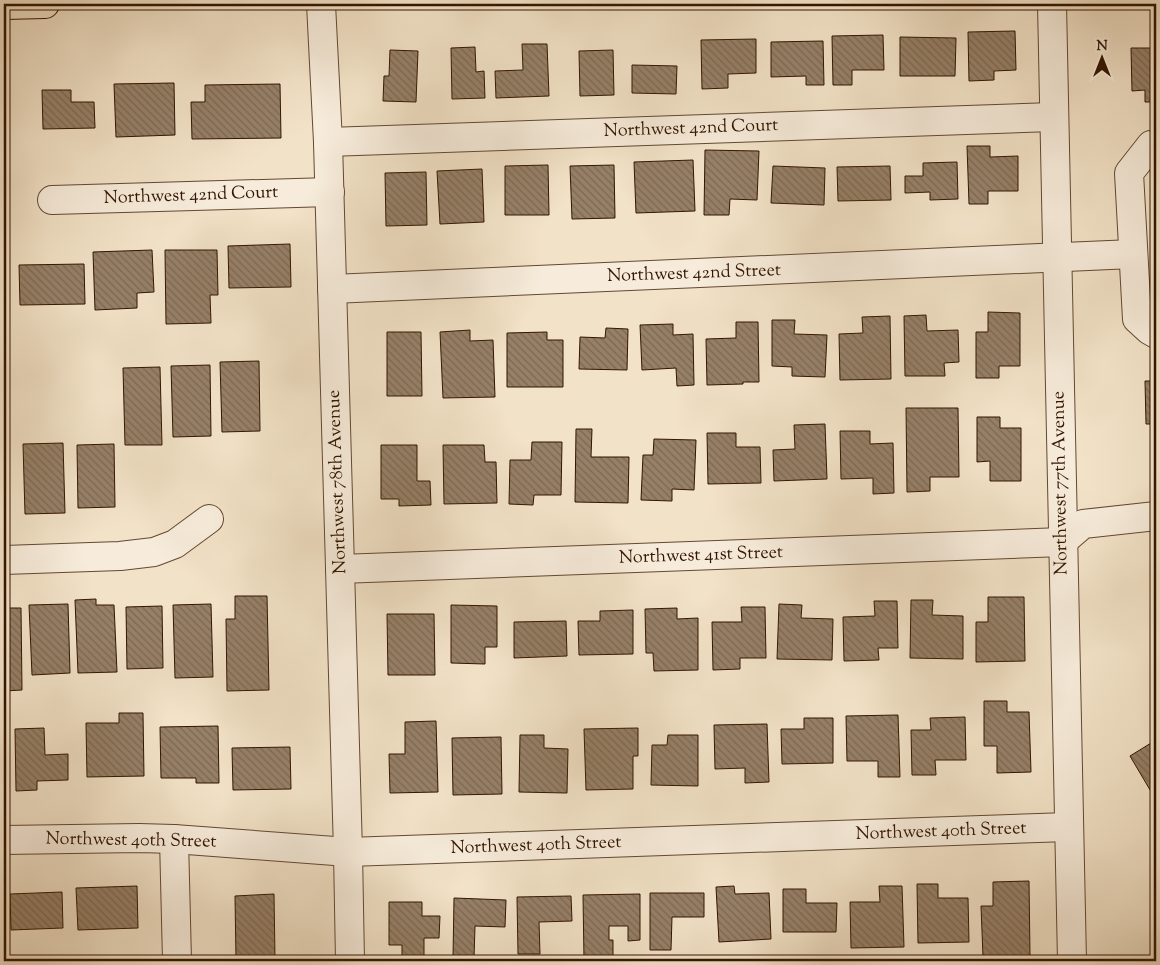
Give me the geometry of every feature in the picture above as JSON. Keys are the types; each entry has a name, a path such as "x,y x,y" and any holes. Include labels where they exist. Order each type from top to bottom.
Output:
{"main road":[{"path":"4,5 45,4"}],"street":[{"name":"Northwest 78th Avenue","path":"322,4 330,192 350,961"},
{"name":"Northwest 77th Avenue","path":"1052,4 1072,961"},
{"name":"Northwest 42nd Court","path":"328,142 1053,117"},
{"path":"1149,151 1129,173 1137,319 1153,332"},
{"name":"Northwest 42nd Court","path":"52,200 330,192"},
{"name":"Northwest 42nd Street","path":"332,289 1133,254"},
{"path":"1062,542 1083,524 1156,516"},
{"path":"4,560 120,556 154,552 175,544 209,519"},
{"name":"Northwest 41st Street","path":"340,569 1062,542"},
{"name":"Northwest 40th Street","path":"4,840 174,839 348,852 1068,827"},
{"path":"174,839 177,961"}],"building":[{"path":"1015,31 1016,70 994,71 994,80 969,81 968,32"},
{"path":"883,35 884,70 852,70 852,85 833,85 832,36"},
{"path":"900,37 956,38 955,76 900,76"},
{"path":"756,39 756,73 728,74 728,88 702,89 701,40"},
{"path":"823,41 824,85 806,85 806,76 771,77 771,42"},
{"path":"522,44 547,44 549,96 496,98 495,71 523,70"},
{"path":"475,47 476,72 484,71 485,98 452,99 451,48"},
{"path":"1131,48 1156,48 1156,102 1145,102 1145,90 1132,91"},
{"path":"390,50 418,51 416,102 383,101 384,76 389,76"},
{"path":"613,50 614,95 580,96 579,51"},
{"path":"632,65 677,66 676,94 632,93"},
{"path":"174,83 175,135 116,137 114,84"},
{"path":"280,84 281,138 192,139 191,102 205,102 205,85"},
{"path":"42,90 71,90 71,102 94,102 95,128 43,129"},
{"path":"967,146 990,146 990,157 1018,156 1018,191 988,191 988,204 969,204"},
{"path":"705,150 759,151 757,200 730,199 729,215 704,215"},
{"path":"693,160 695,211 636,213 634,162"},
{"path":"957,162 958,199 930,200 930,192 905,193 905,176 923,176 923,163"},
{"path":"548,165 549,215 505,215 505,166"},
{"path":"614,165 615,218 572,219 570,166"},
{"path":"773,166 825,168 824,205 771,203"},
{"path":"890,166 891,200 838,201 837,167"},
{"path":"482,169 484,222 440,224 437,171"},
{"path":"426,172 427,225 386,226 385,173"},
{"path":"290,244 291,287 229,288 228,246"},
{"path":"152,250 154,292 137,293 137,308 95,310 93,252"},
{"path":"165,250 217,250 218,295 210,295 211,323 166,324"},
{"path":"84,264 85,304 20,305 19,265"},
{"path":"988,312 1020,313 1020,366 999,366 999,378 976,378 976,332 988,332"},
{"path":"926,315 927,331 958,330 959,362 944,363 945,376 905,376 904,316"},
{"path":"890,316 891,379 840,380 839,334 863,333 862,317"},
{"path":"772,320 795,320 794,334 827,335 825,377 792,376 792,367 772,366"},
{"path":"736,322 758,322 759,382 707,385 706,339 736,338"},
{"path":"673,324 673,335 693,334 694,385 677,386 676,368 642,370 640,325"},
{"path":"606,328 628,329 627,370 579,369 580,337 605,338"},
{"path":"470,330 470,341 493,340 495,397 443,398 440,332"},
{"path":"387,332 421,332 422,396 387,396"},
{"path":"547,332 547,340 563,340 563,387 507,387 507,333"},
{"path":"259,361 260,431 222,432 220,362"},
{"path":"210,365 211,436 173,437 171,366"},
{"path":"160,367 162,445 125,445 123,368"},
{"path":"1145,381 1156,381 1156,424 1146,424"},
{"path":"906,408 958,408 959,477 930,477 930,491 907,492"},
{"path":"977,417 1000,417 1000,428 1021,428 1021,481 990,481 990,461 977,462"},
{"path":"825,424 827,479 774,481 773,450 795,449 794,425"},
{"path":"576,429 592,429 591,457 629,457 628,503 575,502"},
{"path":"840,431 870,431 870,444 893,443 894,493 873,494 873,478 841,479"},
{"path":"4,433 5,469 4,469"},
{"path":"707,433 736,433 736,447 760,447 761,483 708,484"},
{"path":"654,439 696,440 694,490 672,489 672,501 641,500 643,455 653,455"},
{"path":"532,442 562,442 561,495 534,495 533,505 509,504 510,460 531,460"},
{"path":"63,443 65,513 25,514 23,444"},
{"path":"114,444 115,507 78,508 77,445"},
{"path":"381,445 417,445 417,481 430,481 431,505 399,506 399,499 381,499"},
{"path":"443,445 484,445 485,462 496,462 497,503 444,504"},
{"path":"235,596 267,596 269,690 227,691 226,619 235,619"},
{"path":"988,597 1024,597 1025,661 976,662 976,622 988,622"},
{"path":"96,599 96,605 114,605 117,672 78,673 75,600"},
{"path":"911,600 933,600 932,615 963,616 963,659 910,658"},
{"path":"874,601 897,601 898,648 878,648 879,660 844,661 843,617 875,616"},
{"path":"68,604 70,673 32,675 29,605"},
{"path":"211,604 213,677 175,678 173,605"},
{"path":"779,604 802,605 801,618 833,619 832,660 777,659"},
{"path":"451,605 497,606 497,647 485,647 485,664 451,663"},
{"path":"162,606 163,668 127,669 126,607"},
{"path":"741,607 765,607 766,658 740,658 740,669 713,670 712,622 742,622"},
{"path":"4,608 21,608 22,690 4,691"},
{"path":"677,608 677,619 698,618 698,670 654,671 653,653 646,653 645,609"},
{"path":"633,610 633,654 579,655 578,621 600,621 600,611"},
{"path":"387,614 434,614 435,675 388,675"},
{"path":"566,621 567,656 514,658 514,622"},
{"path":"984,701 1007,701 1007,712 1029,712 1031,772 997,773 997,746 984,746"},
{"path":"119,713 143,713 144,776 87,777 86,723 119,723"},
{"path":"898,715 900,777 878,777 878,761 847,761 846,716"},
{"path":"965,717 966,760 935,760 936,775 912,775 911,730 931,730 930,718"},
{"path":"804,718 833,718 833,763 782,764 781,729 804,729"},
{"path":"436,721 438,792 390,793 389,754 405,754 405,722"},
{"path":"767,724 769,782 745,783 745,768 715,769 714,725"},
{"path":"218,726 219,783 196,783 196,778 161,778 160,727"},
{"path":"44,728 45,755 68,754 68,780 37,781 37,790 16,791 15,729"},
{"path":"638,728 638,756 633,756 633,789 586,790 584,729"},
{"path":"520,735 544,735 544,748 568,749 567,793 519,792"},
{"path":"668,735 698,735 698,786 651,785 652,745 667,745"},
{"path":"501,737 502,794 453,795 452,738"},
{"path":"1156,740 1156,800 1130,756"},
{"path":"290,747 291,789 233,790 232,748"},
{"path":"1029,881 1030,956 983,957 981,906 993,906 993,882"},
{"path":"917,884 938,884 938,898 968,898 969,942 918,943"},
{"path":"137,886 138,928 78,930 76,888"},
{"path":"734,886 735,894 769,893 771,939 719,942 716,887"},
{"path":"879,886 902,886 904,947 851,948 850,902 880,902"},
{"path":"783,889 806,889 806,903 837,903 836,932 783,932"},
{"path":"62,892 63,928 11,930 10,894"},
{"path":"650,893 704,893 704,917 672,917 671,950 650,950"},
{"path":"274,894 275,959 236,960 235,896"},
{"path":"640,894 640,940 628,941 628,926 609,926 609,940 613,940 613,960 584,960 583,895"},
{"path":"571,896 572,921 539,922 540,954 518,954 517,897"},
{"path":"454,898 506,900 505,927 475,926 474,958 453,958"},
{"path":"389,902 422,902 422,916 440,916 439,938 424,938 424,961 402,961 402,945 389,945"}]}
